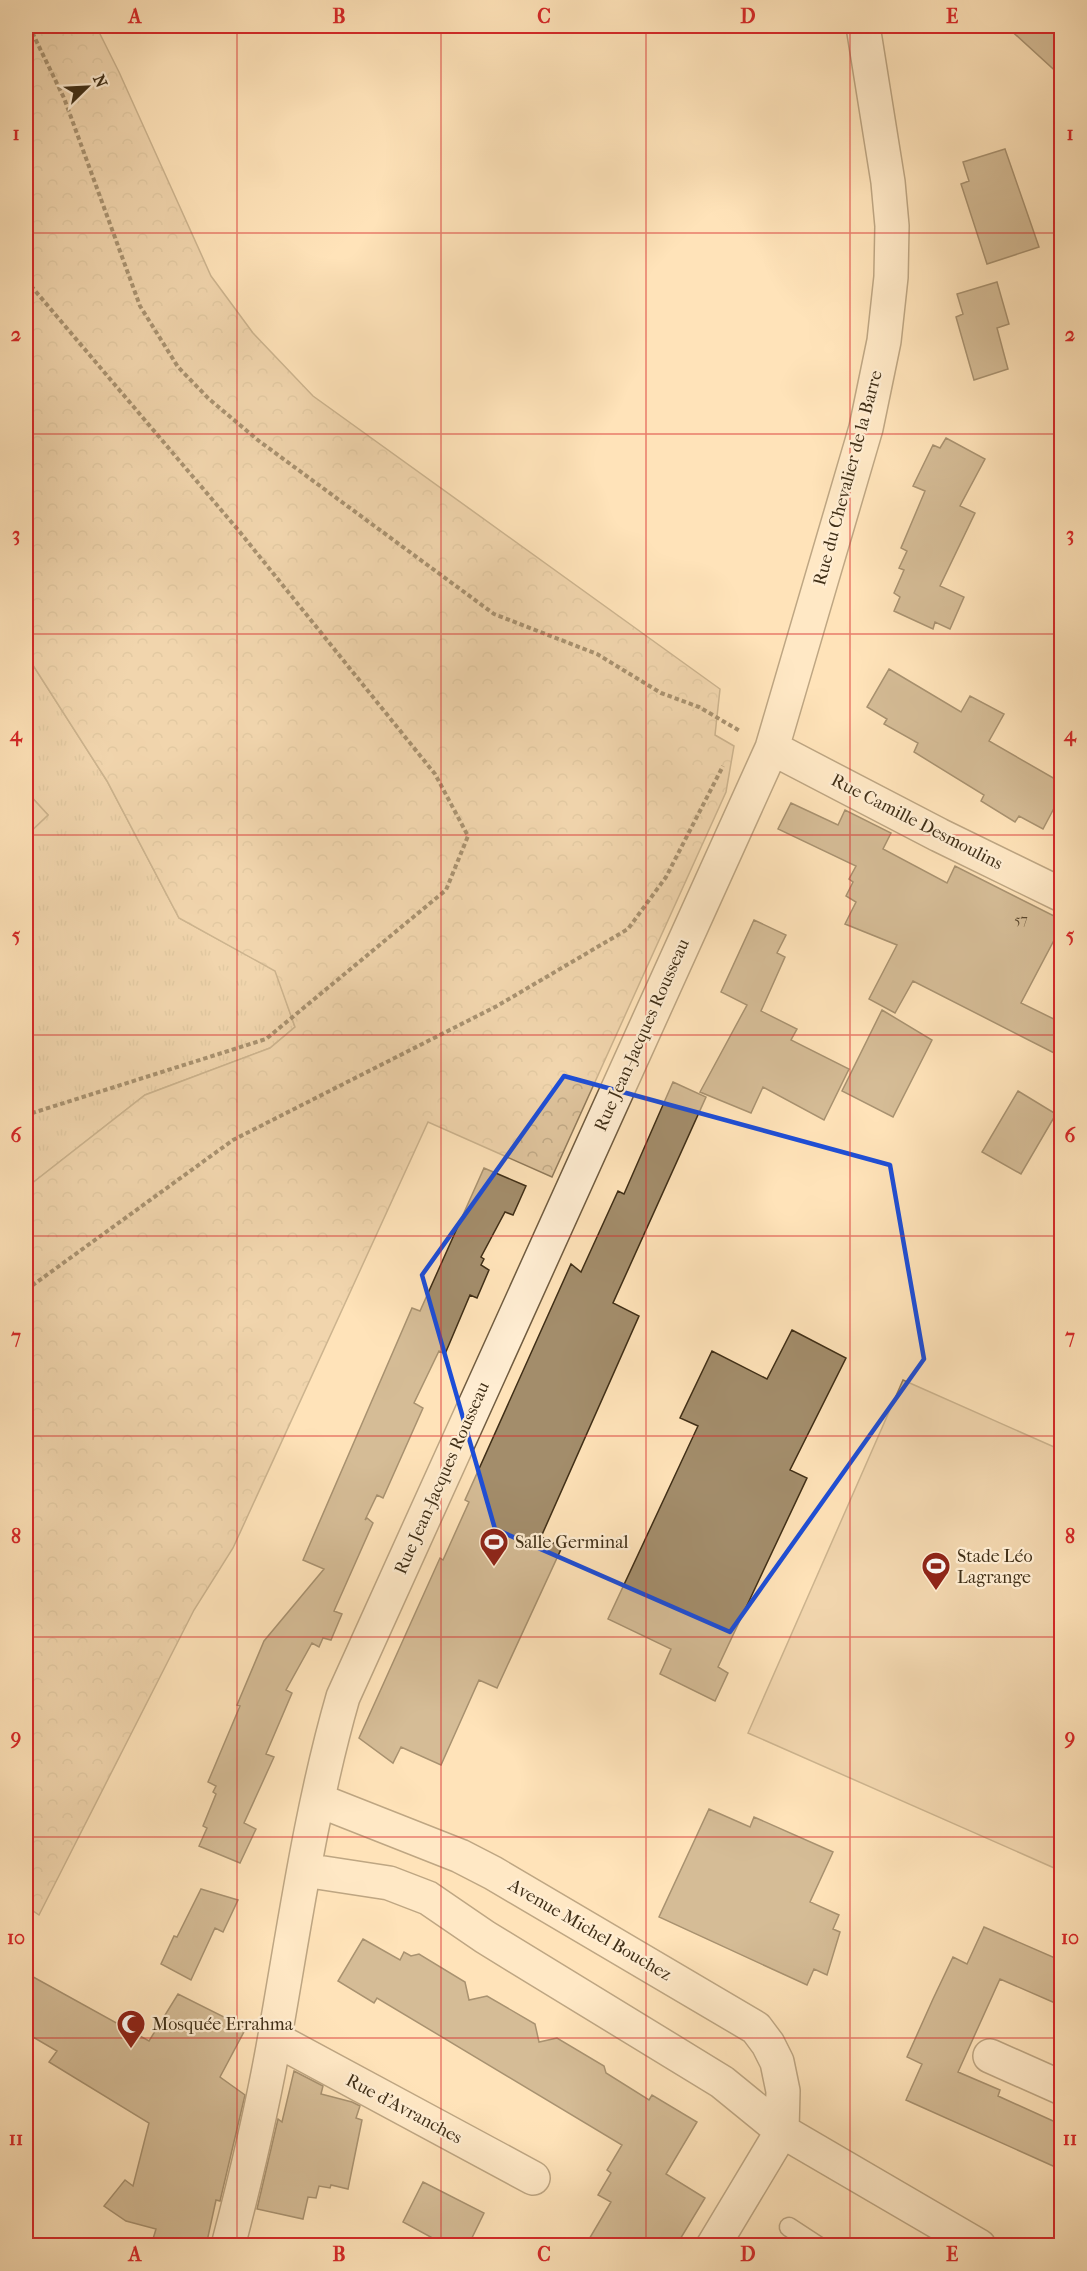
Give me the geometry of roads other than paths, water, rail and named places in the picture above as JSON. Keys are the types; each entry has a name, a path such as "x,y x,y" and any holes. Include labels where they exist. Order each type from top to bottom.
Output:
{"street":[{"name":"Rue du Chevalier de la Barre","path":"772,748 866,428 884,341 891,277 892,226 888,183 863,26"},
{"name":"Rue Camille Desmoulins","path":"772,748 939,835 1060,890"},
{"name":"Rue Jean-Jacques Rousseau","path":"228,2246 275,2039 303,1869 332,1735 343,1697 772,748"},
{"name":"Avenue Michel Bouchez","path":"318,1800 460,1856 493,1873 756,2028 768,2044 777,2062 783,2091 782,2131"},
{"path":"303,1869 389,1883 428,1898 485,1937 722,2082 782,2131 979,2246"},
{"name":"Rue d'Avranches","path":"275,2039 533,2178"},
{"path":"990,2056 1062,2088"},
{"path":"713,2246 782,2131"}],"lane":[{"path":"789,2227 818,2246"}],"place":[{"name":"Salle Germinal","path":"494,1568"},
{"name":"Stade Léo Lagrange","path":"936,1592"},
{"name":"Mosquée Errahma","path":"131,2050"}]}
